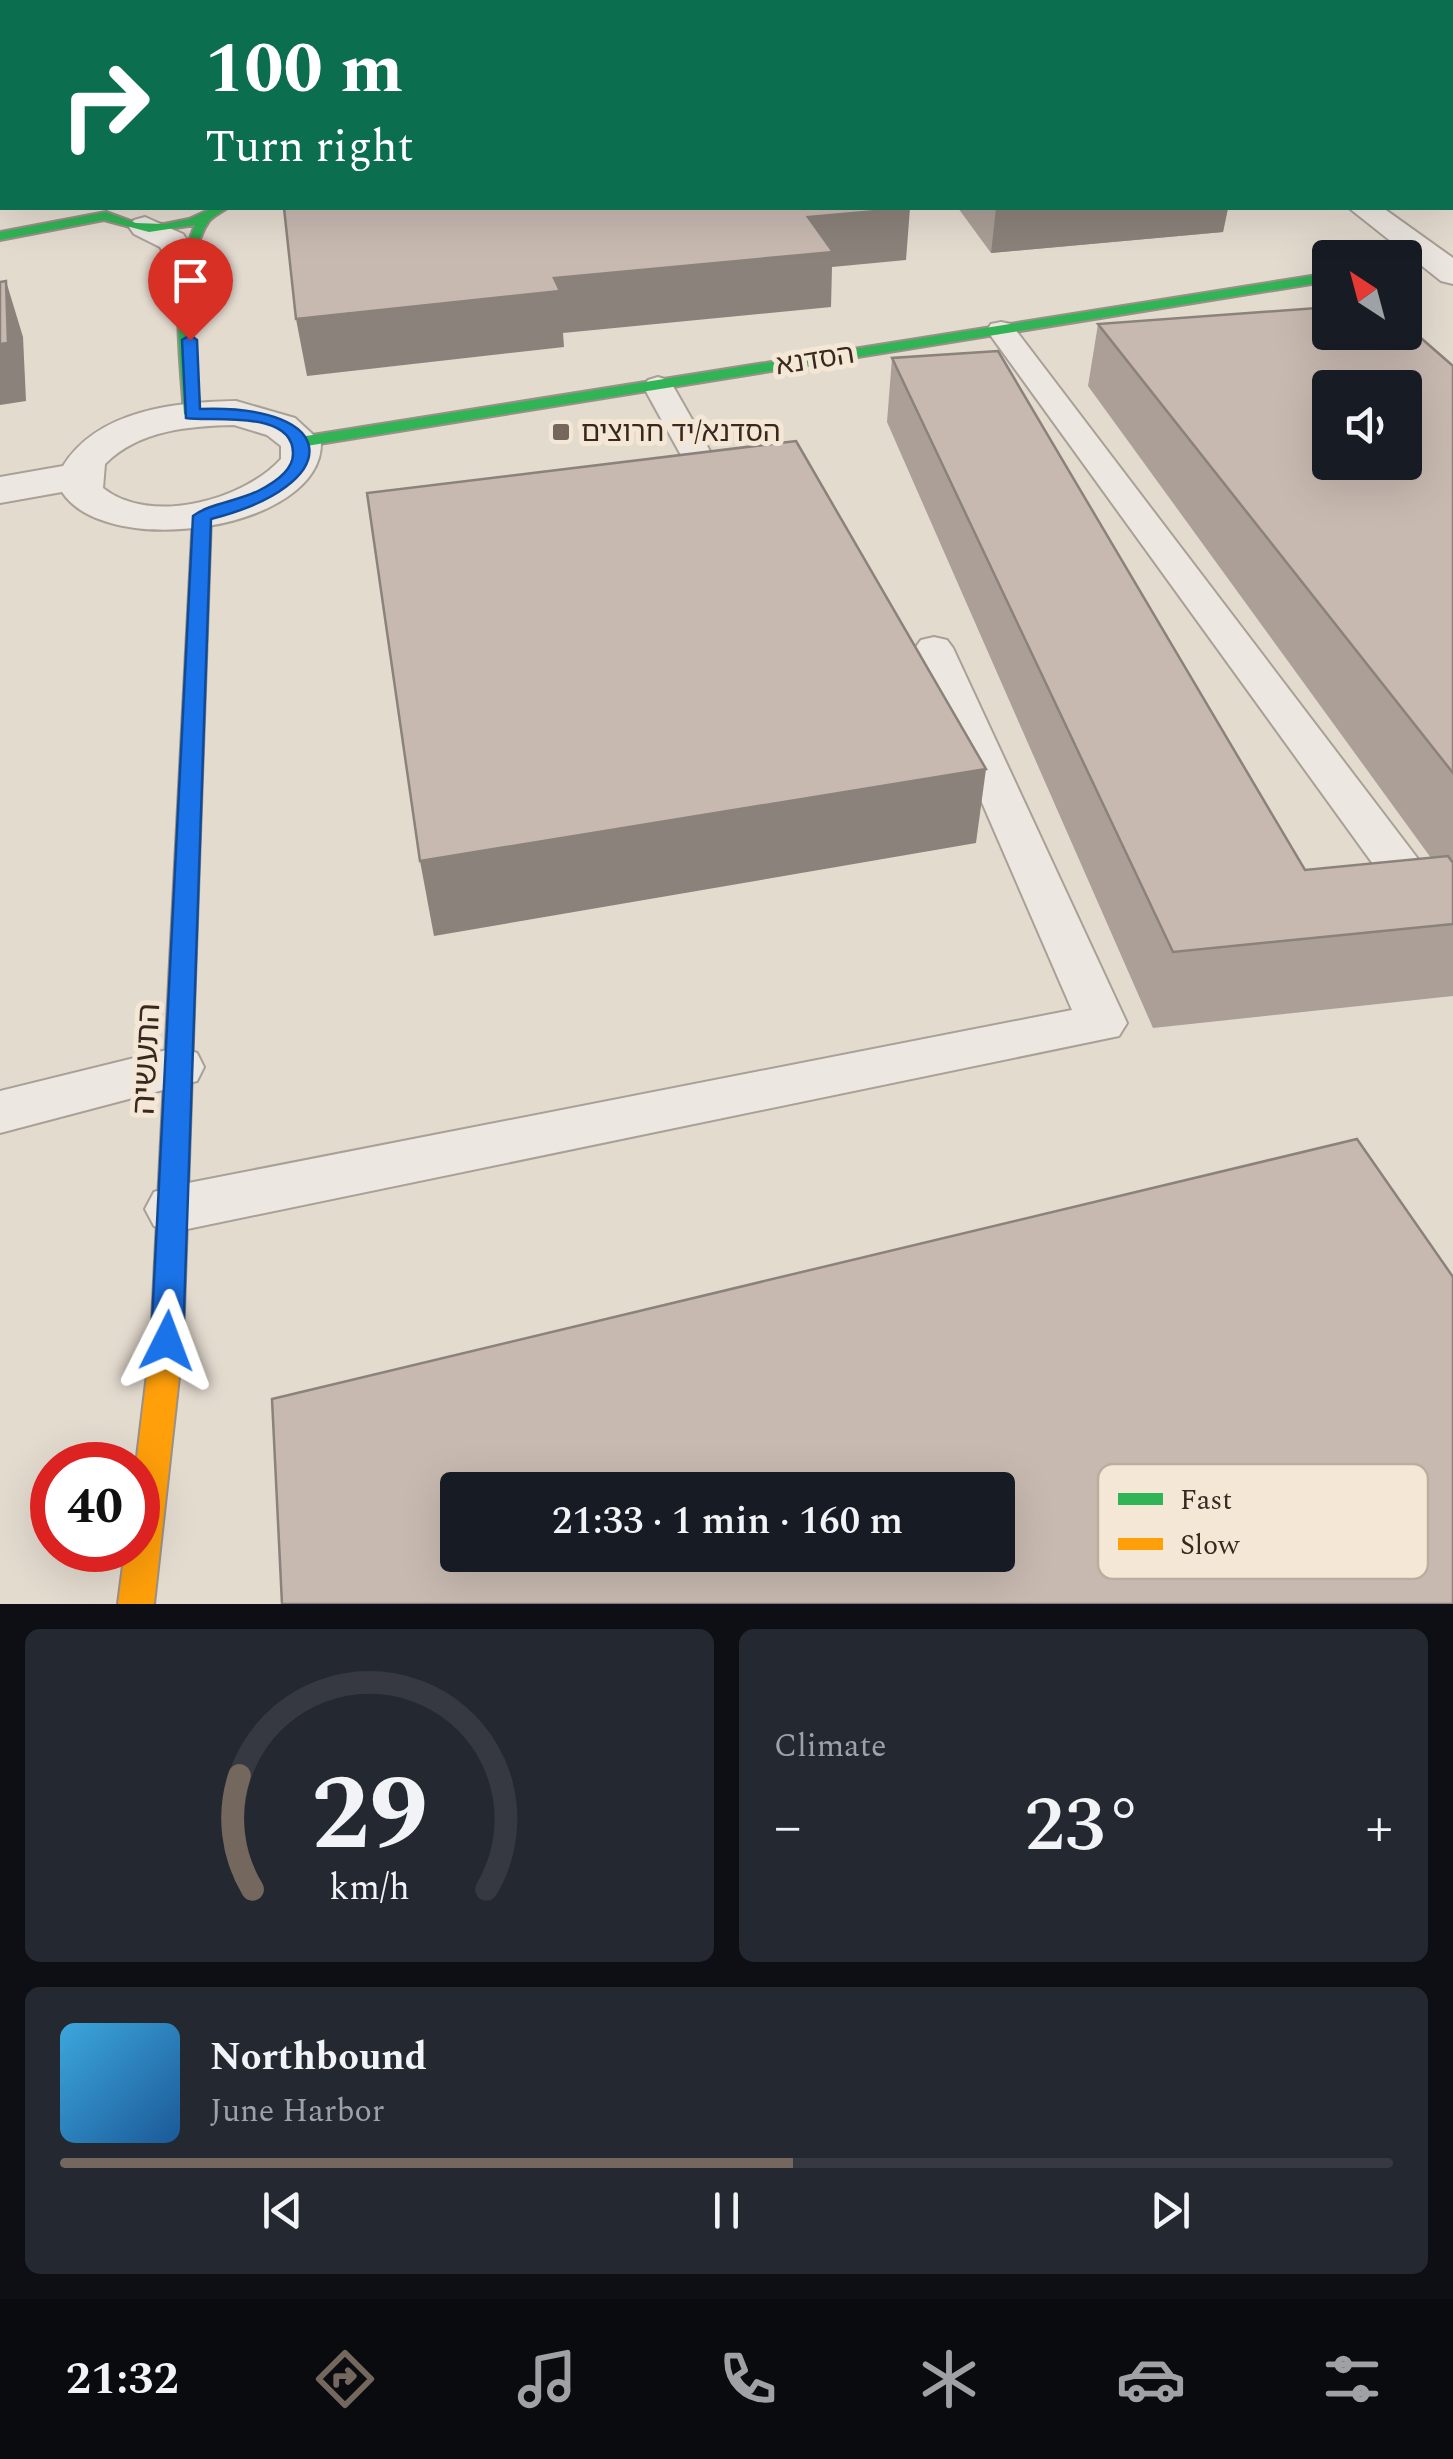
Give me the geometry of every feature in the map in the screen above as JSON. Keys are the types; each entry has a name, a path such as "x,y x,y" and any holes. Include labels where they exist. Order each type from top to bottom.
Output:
{"street":[{"path":"1366,210 1431,266"},
{"path":"0,236 105,212 120,224 146,228 172,241 188,264"},
{"path":"146,228 212,213"},
{"path":"192,414 188,264 192,238 212,213"},
{"name":"הסדנא","path":"300,442 1312,280"},
{"path":"236,413 266,418 287,428 300,442 302,459 292,476 269,493 238,507 202,516 163,519 114,512 100,507 83,493 79,476 87,459 106,442 134,428 192,414 236,413"},
{"path":"0,490 79,476"},
{"name":"התעשיה","path":"136,1604 167,1341 202,516"}],"lane":[{"path":"1001,330 1453,939"},
{"path":"658,386 715,488"},
{"path":"172,1209 1102,1023 934,648"},
{"path":"0,1112 180,1068"}],"building":[{"path":"284,210 887,210 808,217 833,252 554,278 560,291 296,319"},
{"path":"6,281 8,343 0,344 0,282"},
{"path":"1312,308 1312,350 1422,350 1422,339 1453,366 1453,773 1098,324"},
{"path":"998,351 1305,870 1448,856 1453,863 1453,924 1173,952 892,358"},
{"path":"796,441 986,769 420,861 367,493"},
{"path":"1357,1139 1453,1277 1453,1604 282,1604 272,1399"}],"traffic: fast":[{"path":"106,216 135,227 164,228 218,210"},
{"path":"0,236 106,216"},
{"path":"192,414 186,289 195,241 204,218"},
{"path":"300,442 1312,280"},
{"path":"182,981 202,516"}],"traffic: slow":[{"path":"136,1604 167,1341 182,981"}],"place":[{"name":"הסדנא/יד חרוצים","path":"561,432"}],"route":[{"path":"167,1341 202,516 238,507 269,493 292,476 302,459 300,442 287,428 266,418 236,413 192,414 190,340"}]}
